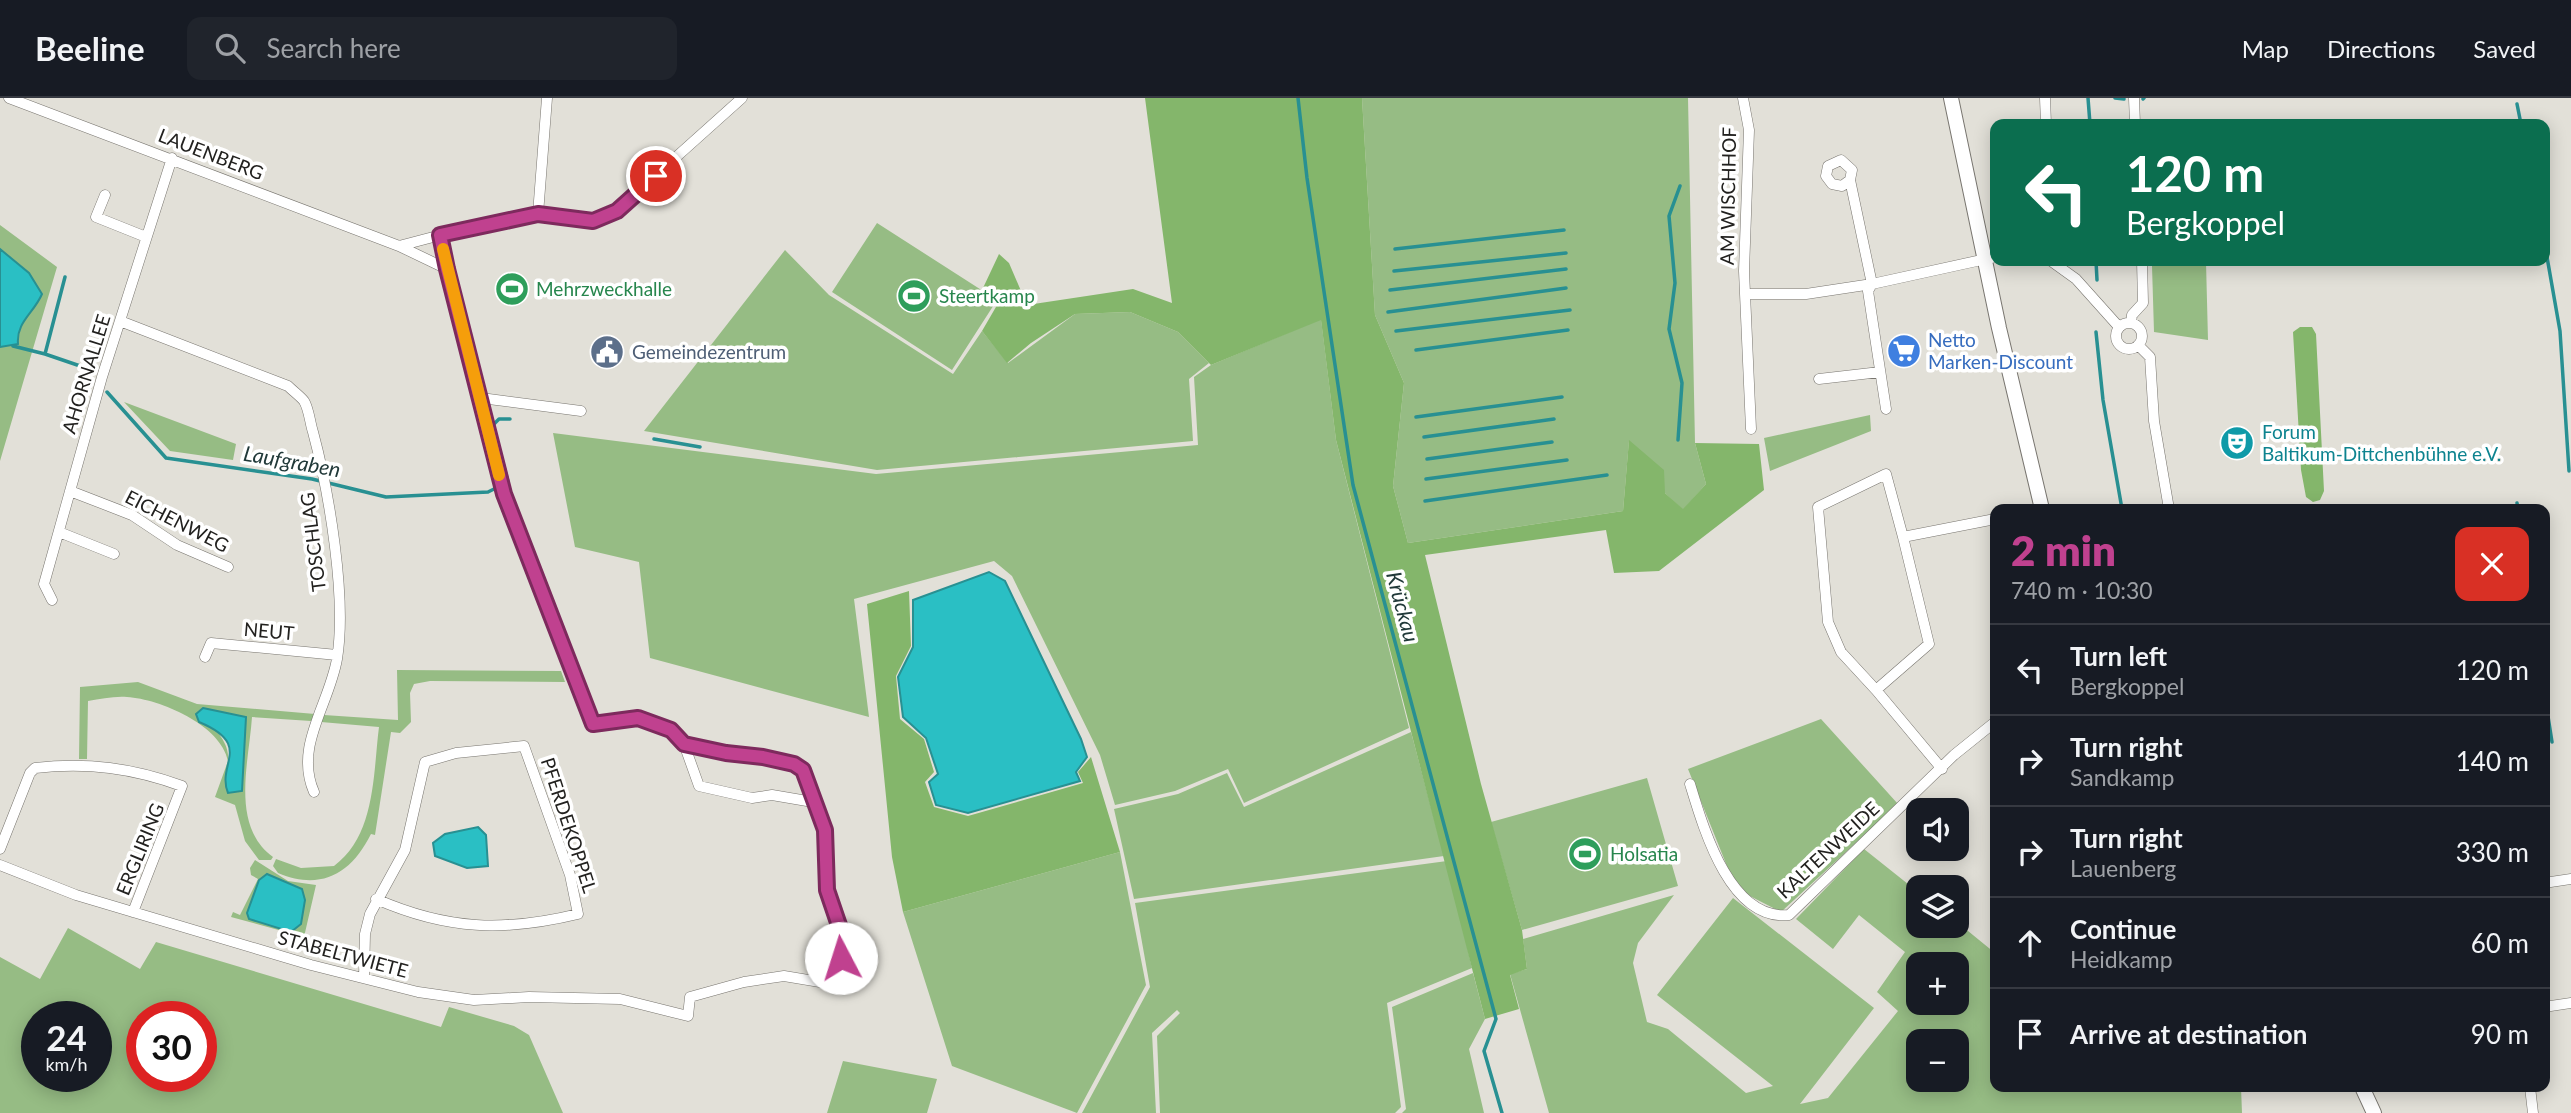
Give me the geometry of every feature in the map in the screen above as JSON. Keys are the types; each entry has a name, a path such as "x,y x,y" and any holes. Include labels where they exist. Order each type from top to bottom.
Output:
{"main road":[{"path":"1951,98 1990,258"},
{"path":"1992,266 2041,504"}],"street":[{"name":"LAUENBERG","path":"9,98 399,246 447,269"},
{"path":"538,214 547,98"},
{"path":"399,246 538,214 593,221 617,211 741,98"},
{"name":"AM WISCHHOF","path":"1742,98 1749,130 1744,271 1751,429"},
{"path":"2045,98 2046,119"},
{"path":"2134,98 2135,119"},
{"name":"AHORNALLEE","path":"52,600 44,584 120,321 172,158"},
{"path":"1850,180 1872,284 1868,291 1886,409"},
{"path":"105,195 96,217 146,237"},
{"path":"440,235 504,494 593,724 638,718 671,730 684,744 699,786 752,798 772,795 813,802 803,770 794,764 684,744"},
{"path":"1747,294 1806,294 1872,284 1990,258"},
{"path":"2058,266 2076,279 2119,327"},
{"path":"2131,323 2132,315 2143,303 2142,266"},
{"name":"TOSCHLAG","path":"120,321 288,386 305,402 323,481 337,569 337,655 332,687 311,736 307,754 307,774 314,792"},
{"path":"2119,327 2131,323"},
{"path":"2119,327 2116,338 2120,345 2131,349 2138,345 2142,338 2141,330 2131,323"},
{"path":"2138,345 2150,357 2154,421 2168,504"},
{"path":"1819,379 1880,372"},
{"path":"481,398 581,411"},
{"path":"1875,690 1928,645 1886,474 1818,507 1828,622 1841,652 1942,769"},
{"name":"EICHENWEG","path":"70,491 132,515 177,545 228,567"},
{"path":"1903,537 1990,520"},
{"path":"59,532 114,554"},
{"name":"NEUT","path":"205,657 211,643 337,655"},
{"name":"KALTENWEIDE","path":"1690,784 1727,878 1742,897 1772,917 1790,915 1990,726"},
{"name":"PFERDEKOPPEL","path":"364,978 365,934 376,899 405,850 425,762 456,753 524,746 570,875 578,914 536,924 494,927 441,922 376,899"},
{"name":"ERGLIRING","path":"0,849 30,773 35,768 94,764 156,776 182,786 133,912"},
{"name":"STABELTWIETE","path":"0,865 76,895 418,992 474,1000 529,997 620,999 688,1016 690,997 744,982 784,975 832,984 839,975 844,940 827,890 825,830 813,802"},
{"path":"2550,882 2571,879"},
{"path":"2550,1006 2571,1003"},
{"path":"2531,1092 2533,1113"}],"green space":[{"path":"1145,98 1362,98 1375,315 1404,383 1393,486 1408,543 1623,511 1629,440 1664,470 1665,493 1683,509 1706,484 1695,443 1759,444 1764,490 1659,571 1614,573 1606,530 1425,555 1481,784 1522,930 1527,969 1510,975 1519,1009 1485,1019 1336,440 1321,320 1211,365 1178,332 1130,312 1075,314 1031,343 1007,363 982,331 1000,300 983,288 999,254 1009,263 1027,305 1133,289 1172,303"},
{"path":"1362,98 1688,98 1695,443 1706,484 1683,510 1665,493 1629,441 1623,511 1408,543 1393,486 1404,383 1375,315"},
{"name":"Steertkamp","path":"877,223 997,300 952,370 832,292"},
{"path":"0,225 57,267 0,461"},
{"path":"785,250 829,295 953,374 982,331 1008,363 1075,314 1130,312 1178,332 1209,363 1189,379 1193,441 877,470 644,431"},
{"path":"2152,266 2206,266 2208,340 2154,332"},
{"path":"1321,319 1336,440 1409,728 1244,803 1228,769 1175,791 1115,805 1100,755 1012,576 994,561 854,599 869,717 650,658 639,562 575,547 553,433 876,474 1198,445 1194,377 1211,365"},
{"path":"2300,327 2312,327 2316,334 2324,491 2320,500 2313,502 2306,497 2301,470 2293,332"},
{"path":"124,402 236,444 233,460 170,451"},
{"path":"1870,415 1871,431 1770,471 1764,438"},
{"path":"909,591 911,646 896,676 900,719 924,739 934,772 925,782 934,807 968,816 1083,783 1078,772 1091,757 1120,852 903,912 892,857 867,604"},
{"path":"397,670 561,671 565,682 430,681 414,684 410,693 411,722 400,733 391,732 375,835 371,834 354,860 333,875 308,880 278,873 273,866 276,859 301,868 334,866 348,853 358,838 370,802 379,727 321,722 324,715 398,720"},
{"path":"138,682 197,704 315,714 311,721 252,717 246,773 247,811 251,828 260,844 273,857 271,860 259,860 245,841 235,805 215,797 228,761 223,748 214,736 187,716 141,699 117,697 88,701 87,759 79,759 80,687","holes":["203,708 223,712 242,791 225,785 228,771 227,751"]},
{"path":"1821,719 1898,804 1781,912 1746,894 1731,876 1688,769"},
{"path":"1411,732 1444,856 1134,899 1114,809 1178,794 1227,773 1244,807"},
{"name":"Holsatia","path":"1647,778 1678,886 1522,930 1491,822"},
{"path":"1864,849 1906,882 1906,938 1969,938 1969,932 1990,949 1990,1092 2241,1092 2242,1113 1549,1113 1510,974 1527,969 1523,939 1674,895 1638,943 1633,963 1647,1022 1668,1029 1746,1093 1773,1086 1657,995 1733,898 1874,1008 1800,1104 1828,1098 1898,1011 1877,992 1905,952 1859,915 1833,949 1796,919"},
{"path":"1120,852 1146,985 1077,1113 952,1066 903,912"},
{"path":"255,860 288,881 316,885 304,937 231,917 233,912 240,915 258,879 251,875 250,868"},
{"path":"1447,861 1472,968 1387,1003 1401,1107 1395,1113 1160,1113 1157,1036 1180,1013 1177,1010 1152,1033 1156,1113 1082,1113 1150,987 1135,903"},
{"path":"68,928 140,969 156,942 441,1027 449,1007 514,1026 529,1035 563,1113 0,1113 0,957 40,979"},
{"path":"1473,973 1485,1019 1469,1049 1484,1113 1402,1113 1406,1109 1392,1007"},
{"path":"843,1061 937,1079 927,1113 827,1113"}],"water":[{"path":"0,249 29,273 42,294 20,330 18,344 0,347"},
{"path":"989,572 1005,581 1081,739 1087,757 1076,772 1080,781 968,813 936,805 929,782 938,774 926,738 903,717 898,677 913,647 913,600"},
{"path":"203,708 246,717 242,791 228,793 226,773 229,747 216,730 199,722 196,714"},
{"path":"478,827 486,835 488,866 467,868 435,856 433,843 445,834"},
{"path":"267,874 302,889 305,900 301,924 291,932 249,919 247,913 259,880"}],"waterway":[{"name":"Krückau","path":"1298,98 1307,178 1353,485 1496,1019 1484,1051 1502,1113"},
{"path":"2088,98 2090,119"},
{"path":"2115,98 2124,99"},
{"path":"2517,104 2520,119"},
{"path":"1678,440 1682,383 1669,329 1675,283 1669,216 1680,186"},
{"path":"1395,249 1564,230"},
{"path":"1394,271 1566,253"},
{"path":"2096,266 2097,280"},
{"path":"2549,266 2560,331 2569,471"},
{"path":"1390,290 1566,269"},
{"name":"Laufgraben","path":"65,277 45,354 89,369"},
{"path":"1388,312 1566,288"},
{"path":"1396,331 1570,310"},
{"path":"1416,350 1568,330"},
{"path":"2096,332 2103,400 2121,504"},
{"path":"13,346 45,354"},
{"name":"Laufgraben","path":"107,392 166,458 312,479 386,497 488,492 498,487"},
{"path":"1416,417 1562,397"},
{"name":"Laufgraben","path":"504,484 508,482 493,425 499,419 510,419"},
{"path":"1424,437 1554,419"},
{"name":"Laufgraben","path":"654,439 700,447"},
{"path":"1427,459 1552,442"},
{"path":"1426,479 1567,460"},
{"path":"1425,501 1607,475"},
{"path":"2550,729 2552,742"}],"slow traffic":[{"path":"443,249 499,475"}],"place":[{"name":"Mehrzweckhalle","path":"512,289"},
{"name":"Steertkamp","path":"914,296"},
{"name":"Netto Marken-Discount","path":"1904,351"},
{"name":"Gemeindezentrum","path":"607,352"},
{"name":"Forum Baltikum-Dittchenbühne e.V.","path":"2237,443"},
{"name":"Holsatia","path":"1585,854"}],"route":[{"path":"656,176 617,211 593,221 538,214 440,235 447,269 504,494 593,724 638,718 671,730 684,744 707,750 763,757 794,764 803,770 825,830 827,890 844,940 841,958"}]}
